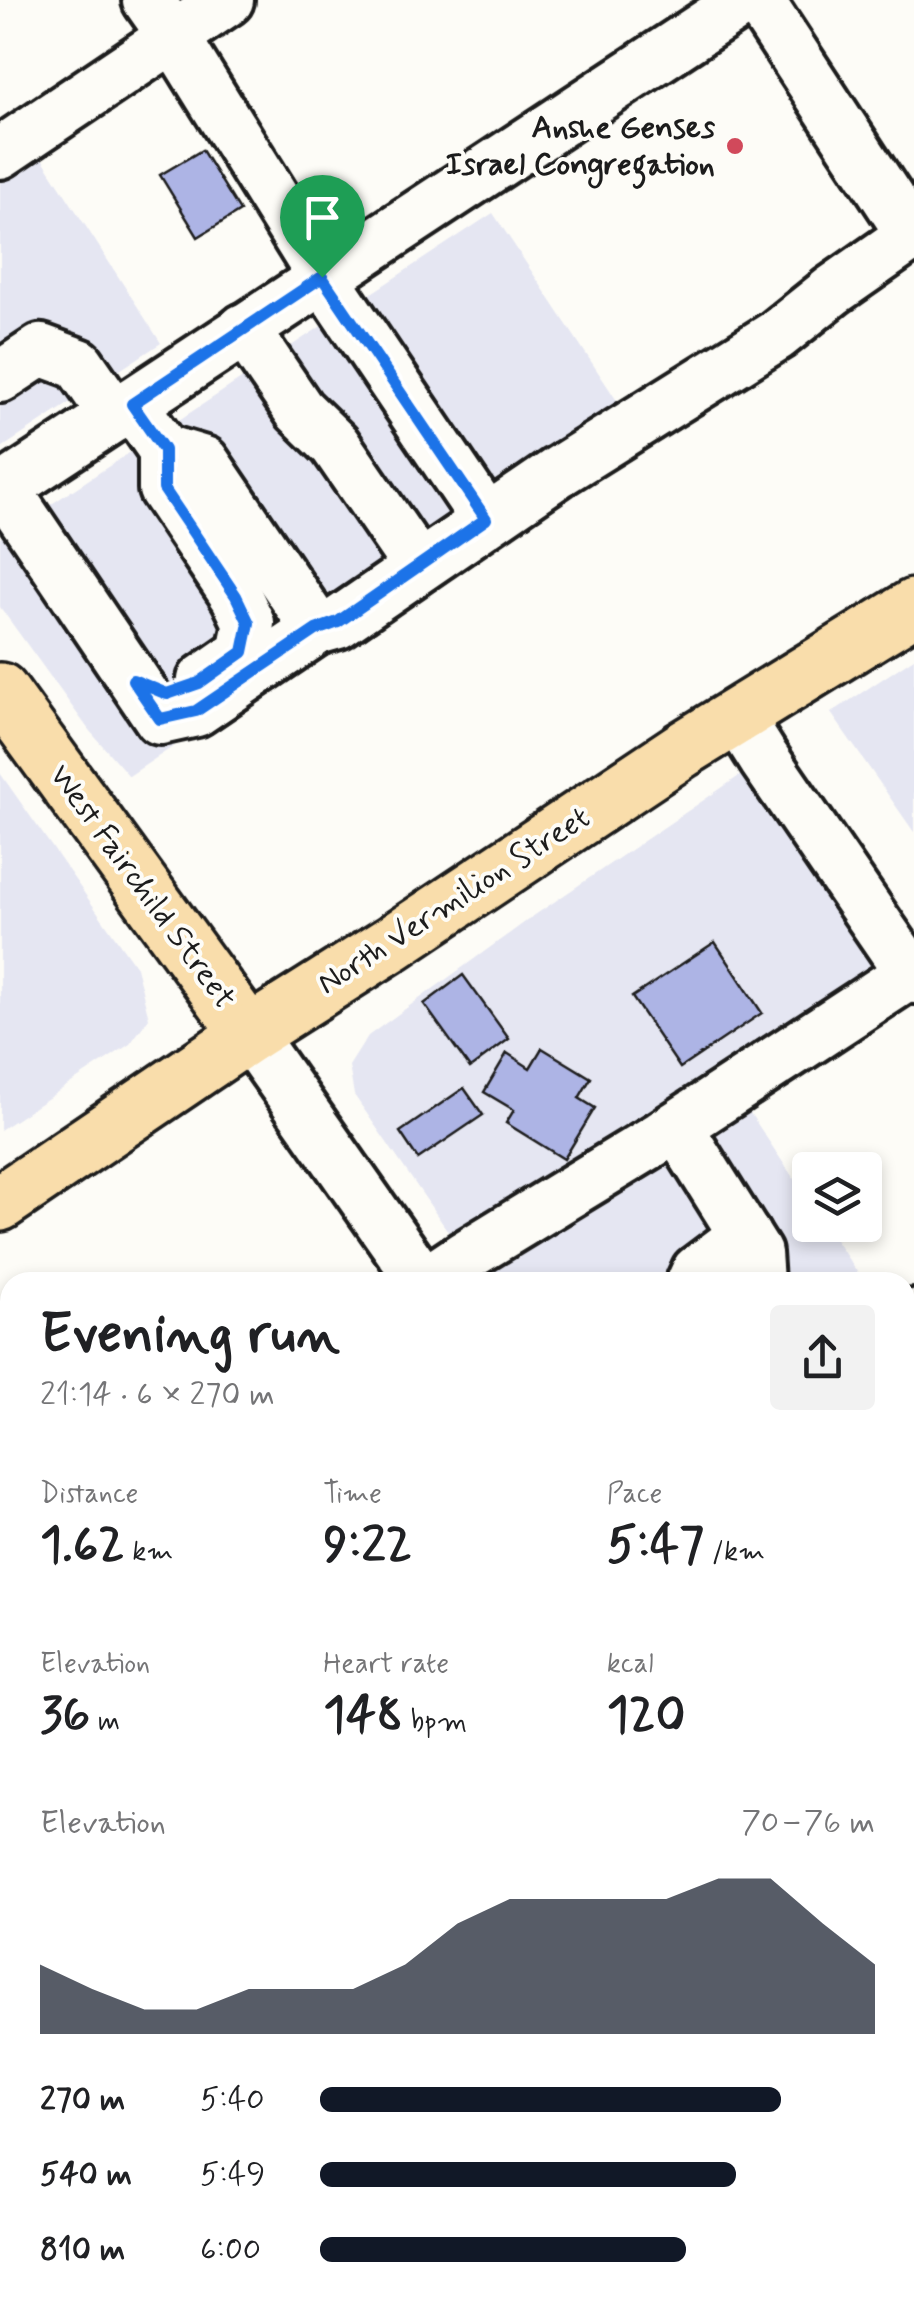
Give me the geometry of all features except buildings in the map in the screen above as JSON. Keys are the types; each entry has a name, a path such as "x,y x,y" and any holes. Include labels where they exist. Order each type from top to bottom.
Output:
{"main road":[{"name":"North Vermilion Street","path":"0,1203 248,1034 737,716 911,615"},
{"name":"West Fairchild Street","path":"0,691 248,1034"}],"street":[{"path":"0,153 161,18 228,0"},
{"path":"745,0 2,490 160,719 196,711 316,630 338,622 486,519 777,335 832,290 913,237 758,0"},
{"path":"161,18 322,277 486,519"},
{"path":"244,329 299,410 335,444 418,566"},
{"path":"0,377 42,350 79,364 164,450 204,462 316,630"},
{"path":"133,680 167,694 199,683 243,652 249,623 236,596 164,489 164,450"},
{"path":"440,1272 676,1127 913,974 737,716"},
{"path":"248,1034 417,1272"},
{"path":"676,1127 756,1254 757,1272"},
{"path":"691,1272 745,1236"}],"shaded area":[{"path":"27,135 161,343 0,449 0,153"},
{"path":"493,213 633,425 321,648 129,776 89,730 0,607 0,538"},
{"path":"914,658 914,832 831,713"},
{"path":"770,755 914,959 734,1089 792,1176 792,1242 837,1242 857,1272 476,1272 354,1095 349,1066 368,1036 532,917"},
{"path":"0,773 136,967 149,1018 130,1044 0,1130"}],"place":[{"name":"Anshe Genses Israel Congregation","path":"735,146"}],"route":[{"path":"322,277 486,519 338,622 316,630 196,711 160,719 133,680 167,694 199,683 243,652 249,623 236,596 164,489 164,450 132,404 322,277"}]}
